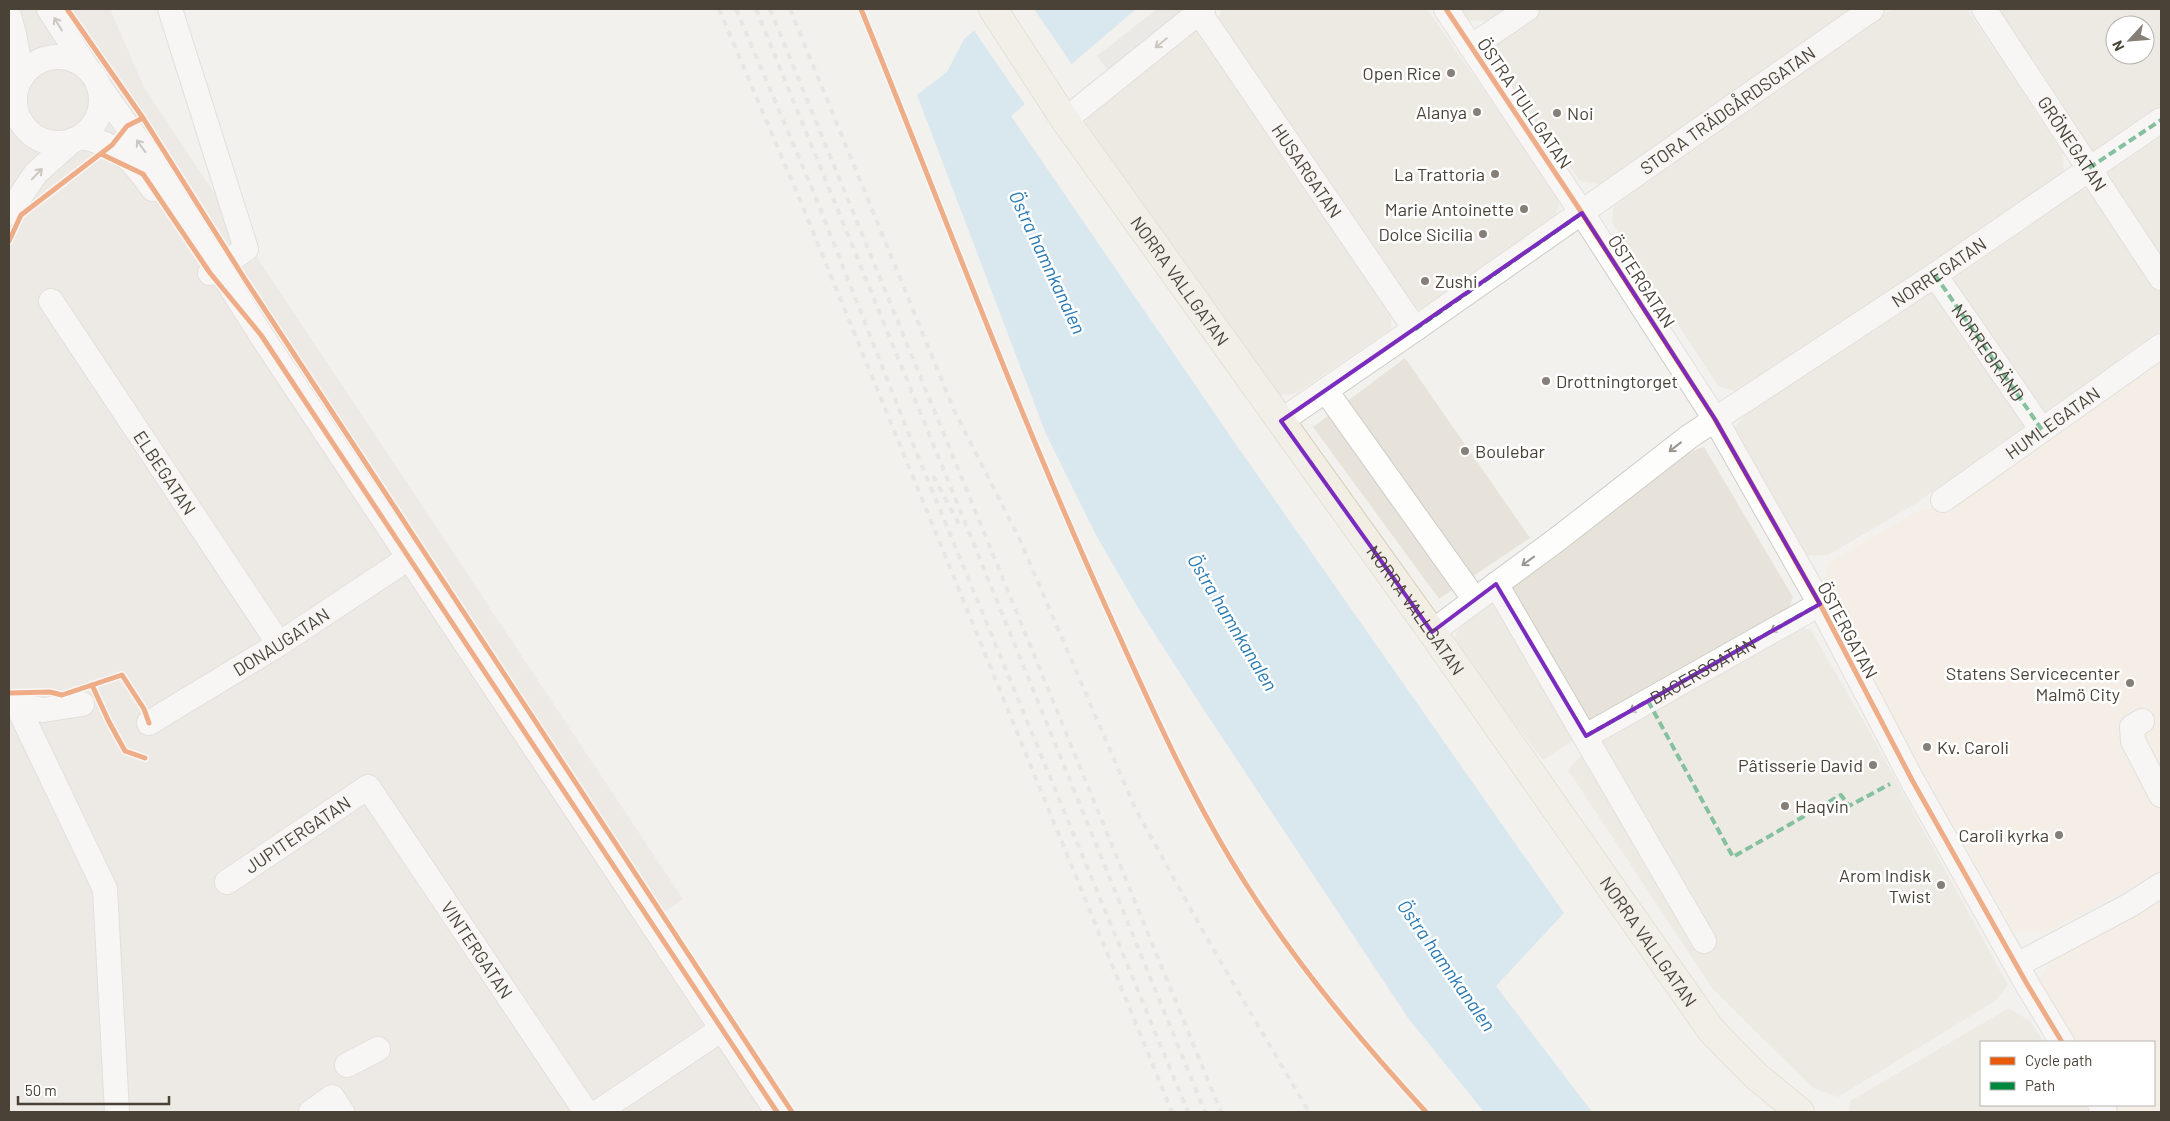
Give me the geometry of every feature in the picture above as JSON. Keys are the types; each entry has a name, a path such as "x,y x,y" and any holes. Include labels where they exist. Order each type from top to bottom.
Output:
{"main road":[{"name":"NORRA VALLGATAN","path":"993,9 1066,120 1432,632 1711,1030 1756,1076 1800,1112"}],"street":[{"path":"49,9 92,76 145,151 214,270"},
{"path":"170,9 246,249 214,270"},
{"name":"ÖSTRA TULLGATAN","path":"1446,9 1582,213"},
{"path":"1471,47 1527,9"},
{"name":"STORA TRÄDGÅRDSGATAN","path":"1582,213 1872,9"},
{"name":"GRÖNEGATAN","path":"1984,9 2161,278"},
{"path":"1066,120 1201,10"},
{"name":"HUSARGATAN","path":"1201,10 1416,329"},
{"path":"9,16 14,34 15,94 19,116 31,133 41,139 55,143 76,138 112,145 128,158 142,174 262,334 777,1112"},
{"path":"9,213 36,174 90,128 98,115 101,98 92,76 73,60 50,58 34,64 15,94"},
{"name":"NORREGATAN","path":"1715,419 1935,275 2161,120"},
{"path":"1281,421 1582,213"},
{"name":"ÖSTERGATAN","path":"1582,213 1715,419 1820,604 1912,780 2061,1041"},
{"name":"NORREGRÄND","path":"1935,275 2042,430"},
{"name":"ELBEGATAN","path":"51,301 279,644"},
{"name":"HUMLEGATAN","path":"1943,500 2161,346"},
{"path":"1326,390 1474,600"},
{"path":"1432,632 1715,419"},
{"name":"DONAUGATAN","path":"150,723 279,644 410,557"},
{"path":"1496,584 1704,941"},
{"name":"BAGERSGATAN","path":"1586,736 1820,604"},
{"path":"13,705 43,710 82,704"},
{"path":"13,705 105,889 117,1112"},
{"path":"2142,721 2132,727 2132,741 2161,795"},
{"name":"JUPITERGATAN","path":"227,882 368,787"},
{"name":"VINTERGATAN","path":"368,787 586,1112"},
{"path":"2017,965 2130,905 2161,885"},
{"path":"598,1112 722,1029"},
{"path":"347,1064 378,1049"},
{"path":"311,1112 337,1105"}],"highlighted area":[{"path":"1582,213 1715,419 1820,604 1586,736 1496,584 1432,632 1281,421"}],"shaded area":[{"path":"9,9 110,9 144,87 683,899 657,917 785,1112 9,1112"},
{"path":"1157,9 1190,9 1110,73 1097,56"},
{"path":"1221,9 1427,9 1560,199 1552,228 1427,311 1407,305 1218,21"},
{"path":"1460,9 1510,9 1491,21 1468,20"},
{"path":"1538,9 1858,9 1604,185 1580,181 1490,57 1498,36"},
{"path":"1892,9 1967,9 2063,151 2064,172 1741,393 1718,386 1612,223 1614,202"},
{"path":"1992,9 2161,9 2161,113 2103,153 2085,150"},
{"path":"1192,29 1206,36 1392,307 1391,329 1297,393 1274,396 1084,126 1092,108"},
{"path":"2161,126 2161,265 2107,181 2109,160"},
{"path":"2090,189 2161,286 2161,330 1915,504 1828,555 1805,556 1733,429 1755,403 2072,191"},
{"path":"2161,351 2161,868 2151,877 2048,932 2014,931 1824,598 1827,564 1914,513 1948,504"},
{"path":"1405,358 1530,538 1439,599 1313,427"},
{"path":"1704,447 1793,597 1786,617 1588,730 1543,760 1452,642 1466,614 1680,455"},
{"path":"1791,625 1811,630 1872,736 2008,985 1995,1001 1838,1097 1813,1088 1713,989 1568,770 1599,736"},
{"path":"2161,897 2161,1112 2118,1112 2115,1106 2155,1106 2155,1041 2073,1041 2037,982 2060,949"},
{"path":"2009,1008 2030,1021 2043,1041 1980,1041 1980,1106 2086,1106 2089,1112 1849,1112 1850,1101"}],"water":[{"name":"Östra hamnkanalen","path":"1001,9 1136,9 1011,116 1235,443 1564,913 1496,986 1592,1112 1484,1112 1408,1018 1202,707 1140,611 1096,535 1046,434 917,95 947,72 964,39"}],"pier":[{"path":"997,9 1034,9 1073,66 1026,106 973,29"}],"railway":[{"path":"719,9 800,200 1172,1112"},
{"path":"736,9 814,193 906,427 1188,1112"},
{"path":"756,9 1205,1112"},
{"path":"770,9 1221,1112"},
{"path":"790,9 954,410 1019,538 1135,808 1209,942 1309,1112"},
{"path":"933,476 959,524"}],"marked path":[{"path":"2089,168 2161,120"},
{"path":"1415,329 1582,213"},
{"path":"1935,275 2042,430"},
{"path":"1586,736 1820,604"},
{"path":"1648,701 1733,857 1841,795 1849,806 1890,784"}],"cycle path":[{"path":"67,9 143,118 246,281 792,1112"},
{"path":"861,9 1073,533 1187,781 1244,881 1285,942 1353,1029 1426,1112"},
{"path":"1446,9 1582,213 1715,419 1820,604 1912,780 2027,984 2061,1041"},
{"path":"9,241 21,215 112,145 127,126 143,118"},
{"path":"101,154 143,174 210,273 261,335 777,1112"},
{"path":"9,693 50,692 62,695 122,675 144,709 149,723"},
{"path":"92,685 125,751 145,758"}],"place":[{"name":"Open Rice","path":"1451,73"},
{"name":"Alanya","path":"1477,112"},
{"name":"Noi","path":"1557,113"},
{"name":"La Trattoria","path":"1495,174"},
{"name":"Marie Antoinette","path":"1524,209"},
{"name":"Dolce Sicilia","path":"1483,234"},
{"name":"Zushi","path":"1425,281"},
{"name":"Drottningtorget","path":"1546,381"},
{"name":"Boulebar","path":"1465,451"},
{"name":"Statens Servicecenter Malmö City","path":"2130,683"},
{"name":"Kv. Caroli","path":"1927,747"},
{"name":"Pâtisserie David","path":"1873,765"},
{"name":"Haqvin","path":"1785,806"},
{"name":"Caroli kyrka","path":"2059,835"},
{"name":"Arom Indisk Twist","path":"1941,885"}]}
